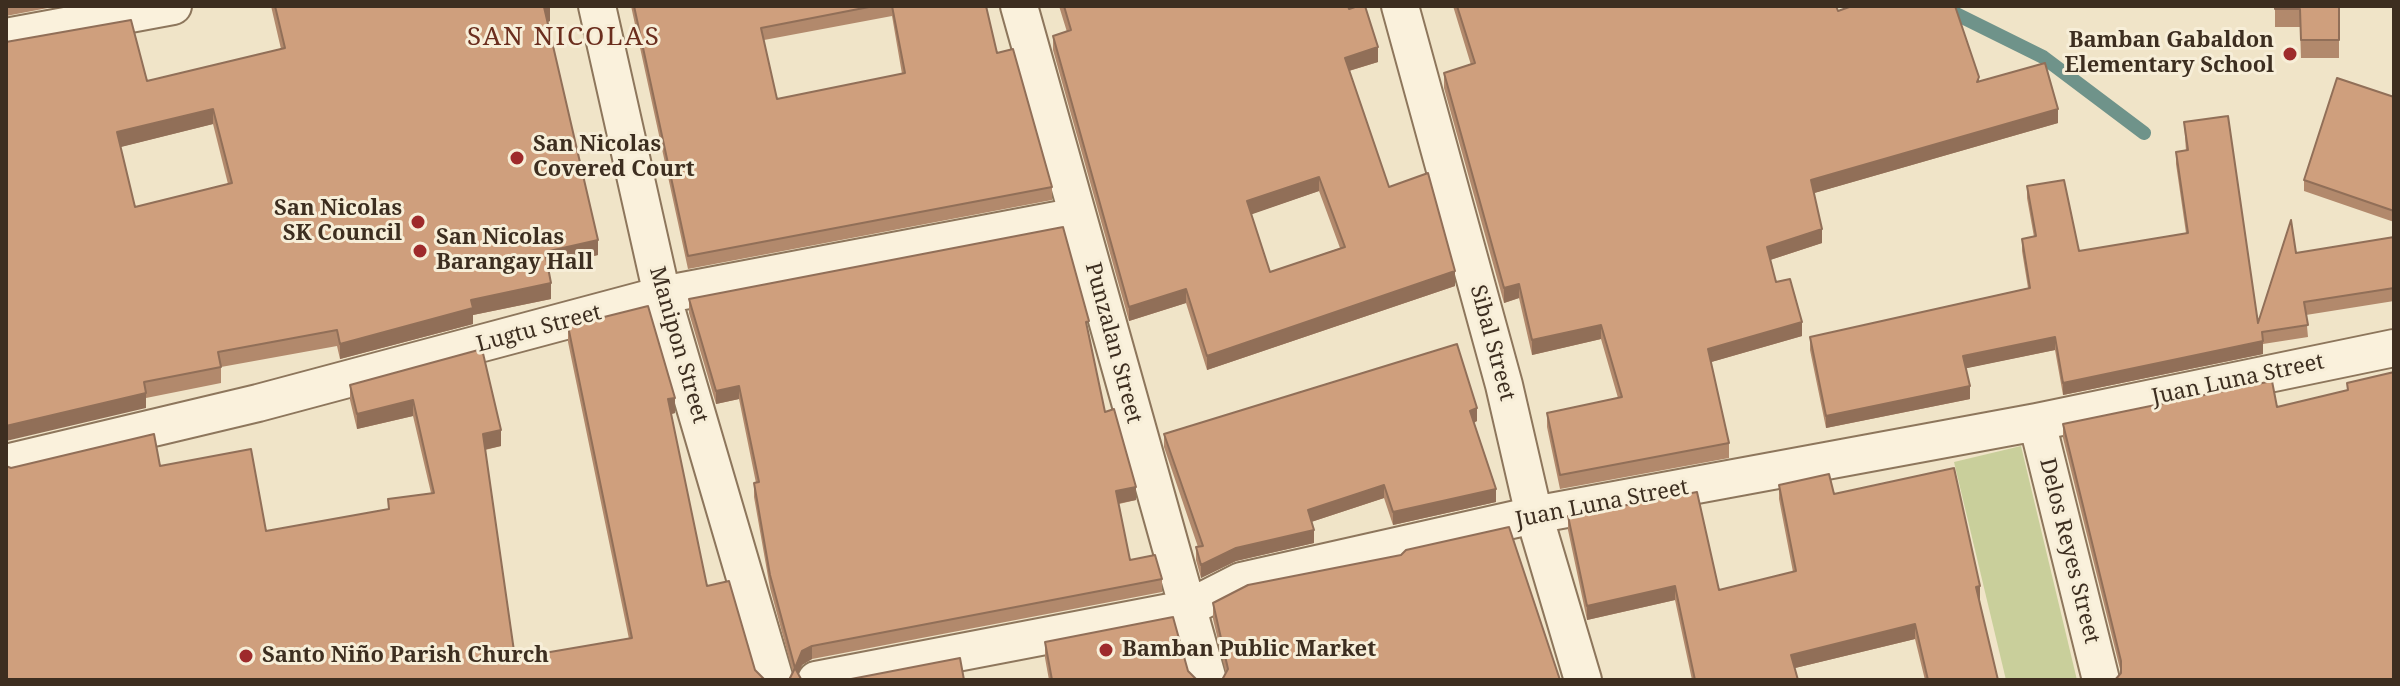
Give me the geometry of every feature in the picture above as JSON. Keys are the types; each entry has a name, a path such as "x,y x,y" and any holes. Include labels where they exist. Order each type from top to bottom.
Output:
{"street":[{"path":"6,37 173,6"},
{"name":"Manipon Street","path":"597,6 662,295 775,680"},
{"name":"Punzalan Street","path":"1019,6 1208,680"},
{"name":"Sibal Street","path":"1400,6 1504,385 1534,515 1583,680"},
{"name":"Lugtu Street","path":"6,463 258,403 662,295 1078,216"},
{"name":"Juan Luna Street","path":"816,680 1186,609 1241,581 1534,515 2037,422 2394,348"},
{"name":"Delos Reyes Street","path":"2037,422 2101,680"}],"green space":[{"path":"2021,446 2077,680 2006,680 1954,462"}],"building":[{"path":"275,6 549,6 544,7 598,240 545,252 551,283 471,300 473,308 340,344 337,330 218,352 221,367 144,382 146,393 6,426 6,42 131,20 147,81 285,48","holes":["213,109 232,183 135,207 117,132"]},
{"path":"634,6 874,6 761,28 777,99 905,73 892,6 986,6 997,53 1013,49 1052,187 688,256"},
{"path":"1064,6 1348,6 1349,9 1365,6 1378,47 1345,58 1389,187 1428,173 1455,271 1207,356 1186,289 1129,307 1053,36 1071,30","holes":["1319,177 1345,247 1270,272 1247,201"]},
{"path":"1457,6 1836,6 1838,11 1852,6 1955,6 1979,77 1977,82 2045,63 2058,109 1811,180 1822,229 1767,247 1776,282 1790,279 1802,322 1708,349 1729,443 1560,475 1547,413 1622,397 1601,325 1532,340 1519,284 1504,288 1444,73 1475,63"},
{"path":"2275,6 2339,6 2339,40 2301,40 2300,9 2275,9"},
{"path":"2337,78 2394,97 2394,211 2304,180"},
{"path":"2228,116 2258,323 2291,220 2296,253 2394,237 2394,288 2304,302 2308,325 2262,332 2263,341 2063,383 2055,337 1963,356 1970,386 1826,416 1810,337 2030,288 2022,239 2036,236 2027,186 2064,180 2079,251 2188,233 2176,152 2188,150 2184,122"},
{"path":"1063,227 1089,321 1086,322 1105,412 1114,409 1136,487 1116,491 1130,560 1155,555 1162,579 812,646 802,651 795,668 770,575 754,483 759,482 739,386 716,391 689,299"},
{"path":"648,306 675,398 668,399 707,586 729,581 755,670 765,680 6,680 6,466 11,468 154,434 160,466 251,449 266,531 389,509 388,499 434,493 413,400 357,414 350,385 482,349 501,430 483,434 515,658 632,638 568,326"},
{"path":"1457,344 1477,408 1470,411 1496,489 1393,512 1384,485 1308,510 1314,530 1236,548 1201,565 1196,547 1203,546 1164,434"},
{"path":"2394,372 2394,680 2115,680 2121,673 2121,661 2063,424 2272,381 2277,407 2348,390 2347,383"},
{"path":"1954,468 1980,586 1976,587 1998,680 1928,680 1915,624 1791,655 1798,680 1695,680 1675,586 1587,606 1568,516 1697,492 1719,590 1796,571 1779,485 1829,474 1834,494"},
{"path":"1509,527 1560,680 1222,680 1228,669 1213,603 1248,585 1401,555 1406,550"},
{"name":"Bamban Public Market","path":"1173,617 1188,671 1197,680 1052,680 1045,642"},
{"path":"960,658 964,680 846,680"},
{"path":"795,668 801,679 805,680 789,680"}],"waterway":[{"path":"1940,6 2043,57 2144,133"}],"place":[{"name":"Bamban Gabaldon Elementary School","path":"2290,54"},
{"name":"San Nicolas Covered Court","path":"517,158"},
{"name":"San Nicolas SK Council","path":"418,222"},
{"name":"San Nicolas Barangay Hall","path":"420,251"},
{"name":"Bamban Public Market","path":"1106,650"},
{"name":"Santo Niño Parish Church","path":"246,656"}],"district":[{"name":"SAN NICOLAS","path":"564,38"}]}
